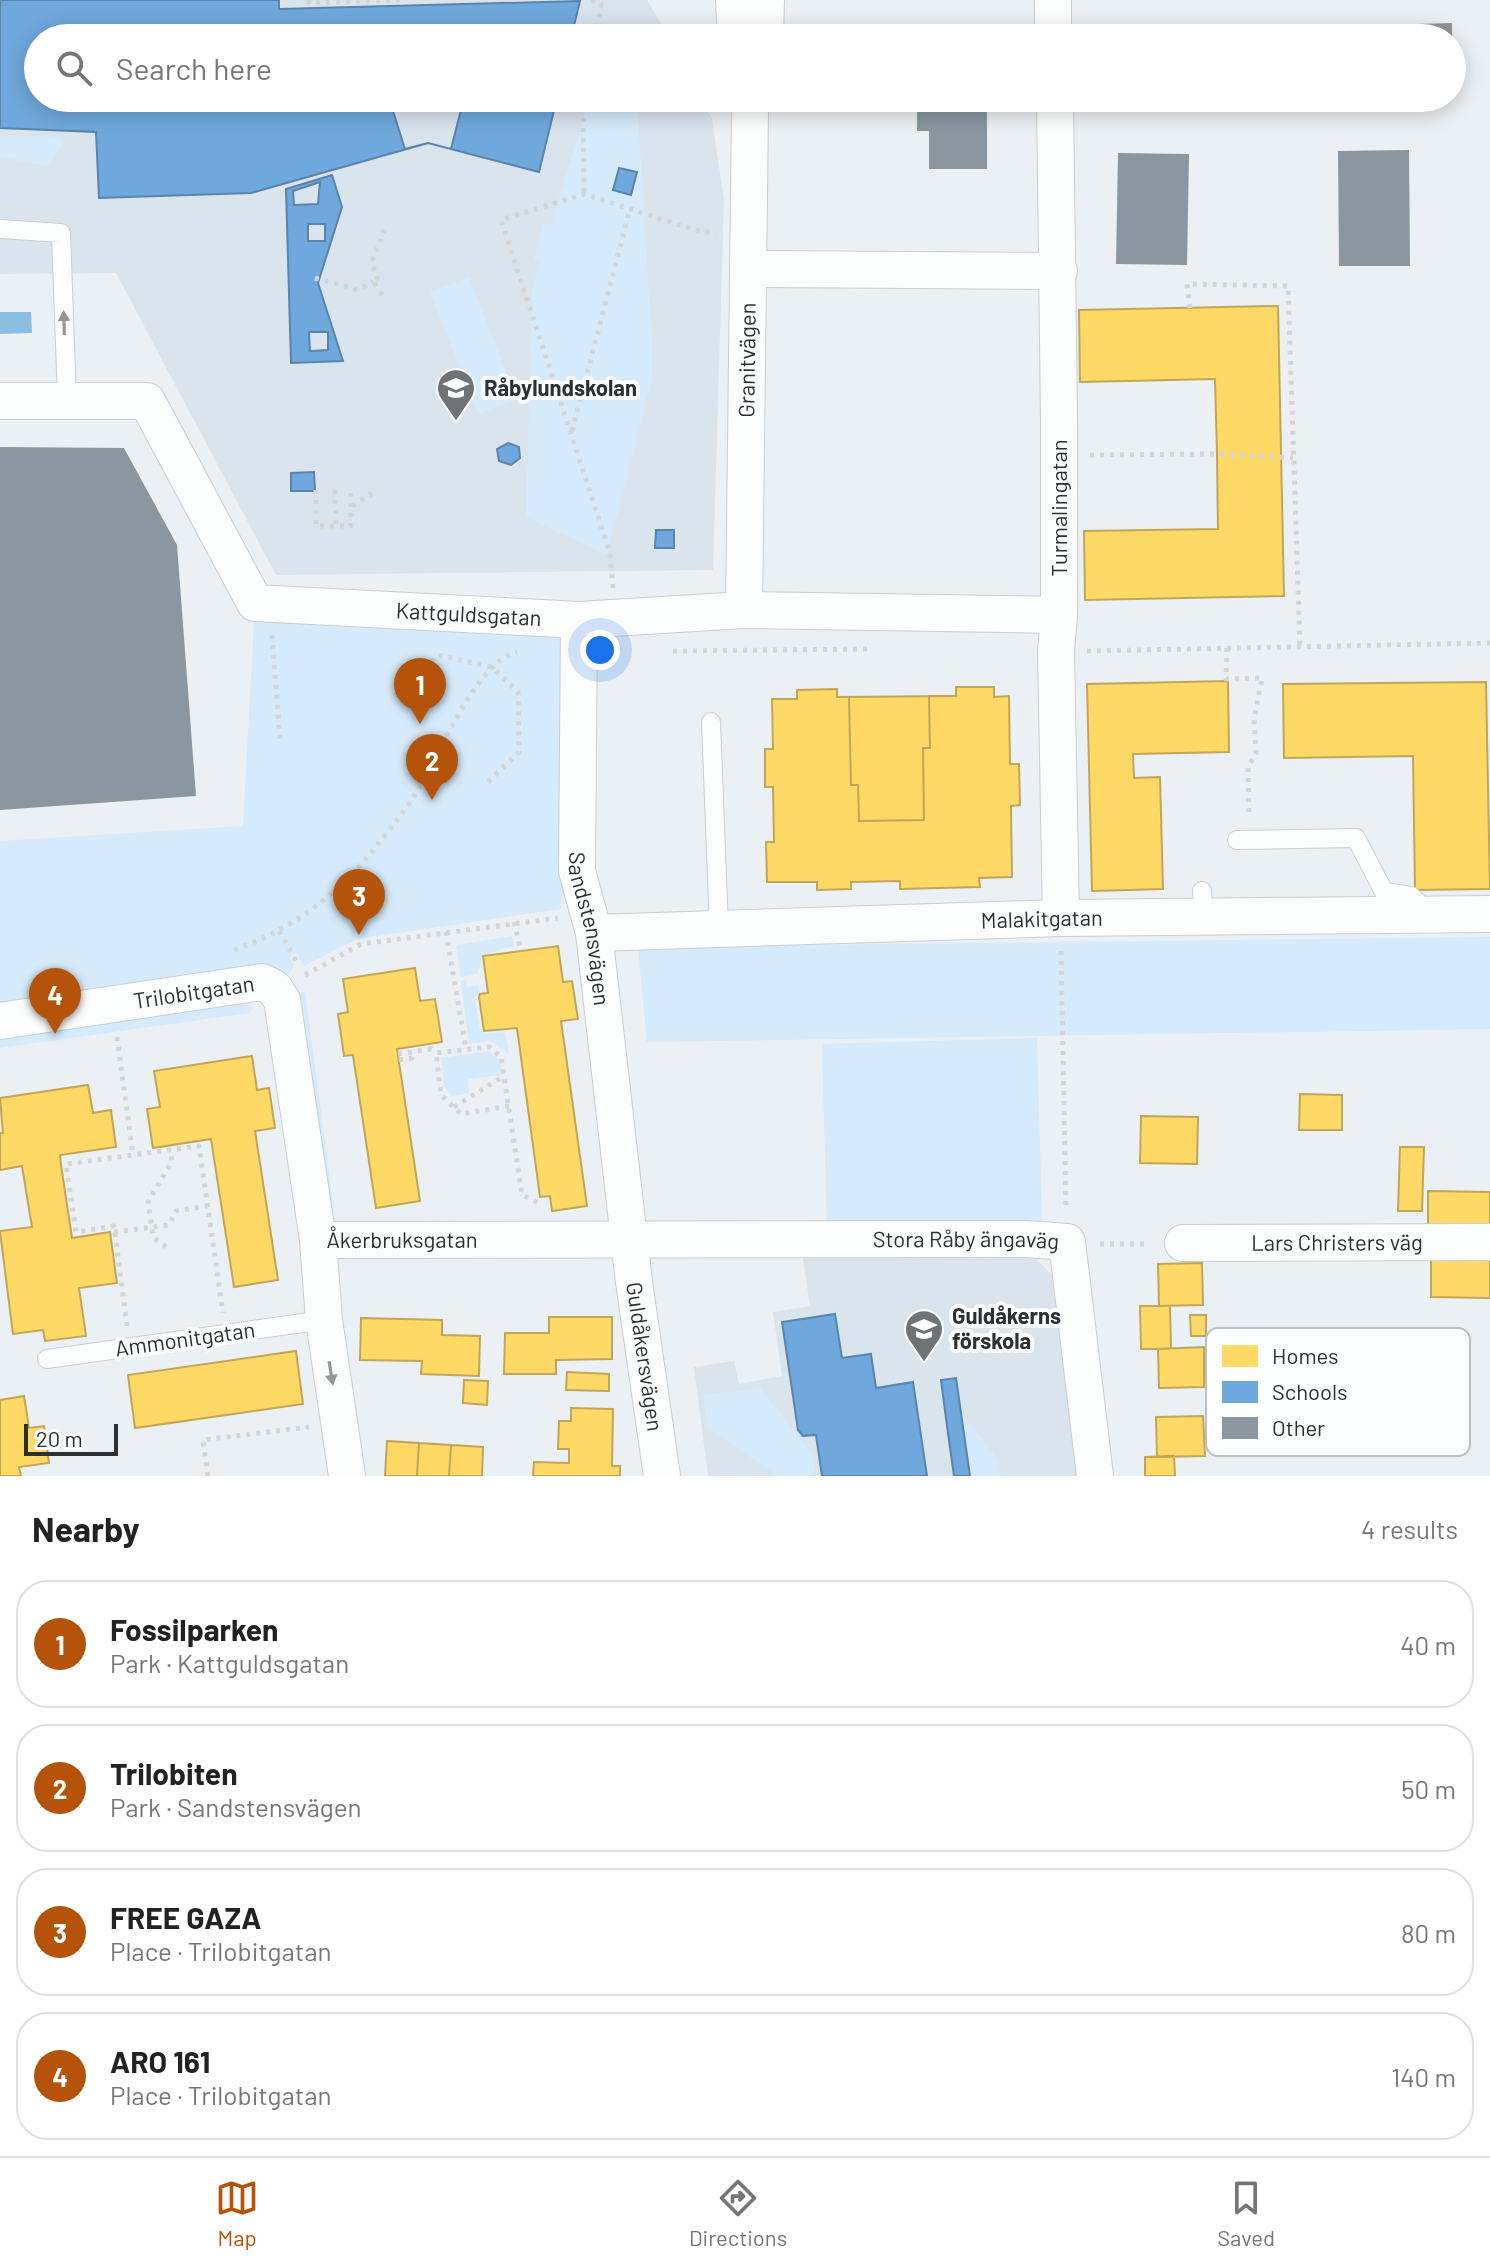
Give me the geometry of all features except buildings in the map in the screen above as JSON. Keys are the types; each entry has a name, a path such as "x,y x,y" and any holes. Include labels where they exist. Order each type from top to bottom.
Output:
{"street":[{"path":"734,0 735,24"},
{"path":"765,24 766,0"},
{"path":"1053,0 1053,24"},
{"name":"Granitvägen","path":"744,610 750,112"},
{"name":"Turmalingatan","path":"1055,112 1059,271 1059,615 1056,651 1061,918"},
{"path":"748,252 1059,271"},
{"path":"0,401 147,401 255,603 269,602"},
{"name":"Kattguldsgatan","path":"269,602 579,620 744,610 1059,615"},
{"name":"Sandstensvägen","path":"579,620 577,871 594,933 629,1238"},
{"name":"Malakitgatan","path":"594,933 1061,918 1203,904 1431,915 1490,914"},
{"name":"Trilobitgatan","path":"0,1021 262,982 295,984"},
{"name":"Trilobitgatan","path":"295,984 282,1000 318,1240"},
{"name":"Stora Råby ängaväg","path":"629,1238 1026,1239 1067,1242 1095,1476"},
{"name":"Åkerbruksgatan","path":"347,1476 324,1320 318,1240 629,1238"},
{"name":"Guldåkersvägen","path":"629,1238 662,1476"},
{"name":"Lars Christers väg","path":"1183,1243 1490,1242"}],"lane":[{"path":"0,229 61,233 67,401"},
{"path":"711,722 719,929"},
{"path":"1243,840 1356,838 1384,892 1411,896 1431,915"},
{"name":"Ammonitgatan","path":"47,1359 324,1320"}],"path":[{"path":"309,0 309,3 402,0"},
{"path":"591,0 601,5 598,24"},
{"path":"583,112 584,194"},
{"path":"614,602 610,553 501,220 584,194 698,231 748,252"},
{"path":"572,432 630,209"},
{"path":"315,278 359,290 377,279 372,261 385,228"},
{"path":"373,281 382,295"},
{"path":"1190,308 1187,284 1288,286 1300,647"},
{"path":"1076,455 1217,454 1293,458"},
{"path":"316,490 316,526 351,526 351,490"},
{"path":"335,490 336,526"},
{"path":"352,506 373,493"},
{"path":"269,602 280,740"},
{"path":"1056,651 1490,643"},
{"path":"1227,648 1226,679 1262,678 1254,719 1256,753 1248,767 1243,840"},
{"path":"665,651 881,649"},
{"path":"222,954 299,920 342,884 411,801 465,703 492,667 510,654 522,651"},
{"path":"395,696 438,655 492,667 518,692 519,752 485,785"},
{"path":"279,931 295,984 361,944 570,917 594,933"},
{"path":"1061,918 1067,1242 1183,1243"},
{"path":"514,922 521,951"},
{"path":"446,932 466,1049"},
{"path":"117,1036 133,1155"},
{"path":"436,1053 489,1047 501,1057 522,1195 539,1203 544,1239"},
{"path":"398,1057 431,1049 436,1053 441,1095 461,1114 509,1106"},
{"path":"454,1107 504,1076"},
{"path":"131,1347 114,1226 76,1232 66,1164 199,1146 226,1334"},
{"path":"166,1247 153,1237 148,1202 172,1161 170,1150"},
{"path":"114,1232 169,1225 176,1211 207,1206"},
{"path":"208,1476 203,1440 339,1424"}],"shaded area":[{"name":"Råbylundskolan","path":"0,0 647,0 662,24 24,24 24,112 708,112 724,200 713,570 276,575 116,273 0,274"},
{"path":"586,112 638,112 652,378 607,555 526,517 532,288 540,261 534,259 543,223 551,224"},
{"path":"0,135 62,137 63,145 47,166 0,157"},
{"path":"469,277 517,399 478,414 430,292"},
{"path":"592,607 591,909 561,896 561,909 357,939 304,966 296,952 290,957 294,967 280,978 0,1007 0,841 243,826 254,622"},
{"path":"512,936 514,947 483,956 477,974 460,977 456,945"},
{"path":"1490,937 1490,1029 647,1042 638,947"},
{"path":"466,980 467,987 479,985 480,994 475,997 480,1031 484,1034 505,1032 509,1054 491,1041 469,1044 461,981"},
{"path":"305,992 334,1209 327,1201 297,993"},
{"path":"244,1002 253,1007 249,1013 0,1048 0,1036"},
{"path":"1037,1038 1042,1221 827,1227 822,1044"},
{"path":"488,1051 500,1060 502,1075 468,1079 469,1093 452,1096 444,1087 441,1058"},
{"name":"Guldåkerns förskola","path":"802,1252 1029,1256 1036,1259 1053,1276 1080,1476 708,1476 694,1367 734,1361 739,1384 782,1376 773,1312 810,1306"},
{"path":"760,1388 812,1453 815,1468 812,1476 778,1476 708,1429 703,1395"},
{"path":"970,1424 998,1459 1001,1476 967,1476 950,1450 947,1426"}],"water":[{"path":"0,312 31,312 32,333 0,334"}],"place":[{"name":"Råbylundskolan","path":"456,422"},
{"name":"Fossilparken","path":"420,724"},
{"name":"Trilobiten","path":"432,800"},
{"name":"FREE GAZA","path":"359,935"},
{"name":"ARO 161","path":"55,1034"},
{"name":"Guldåkerns förskola","path":"924,1363"}]}
